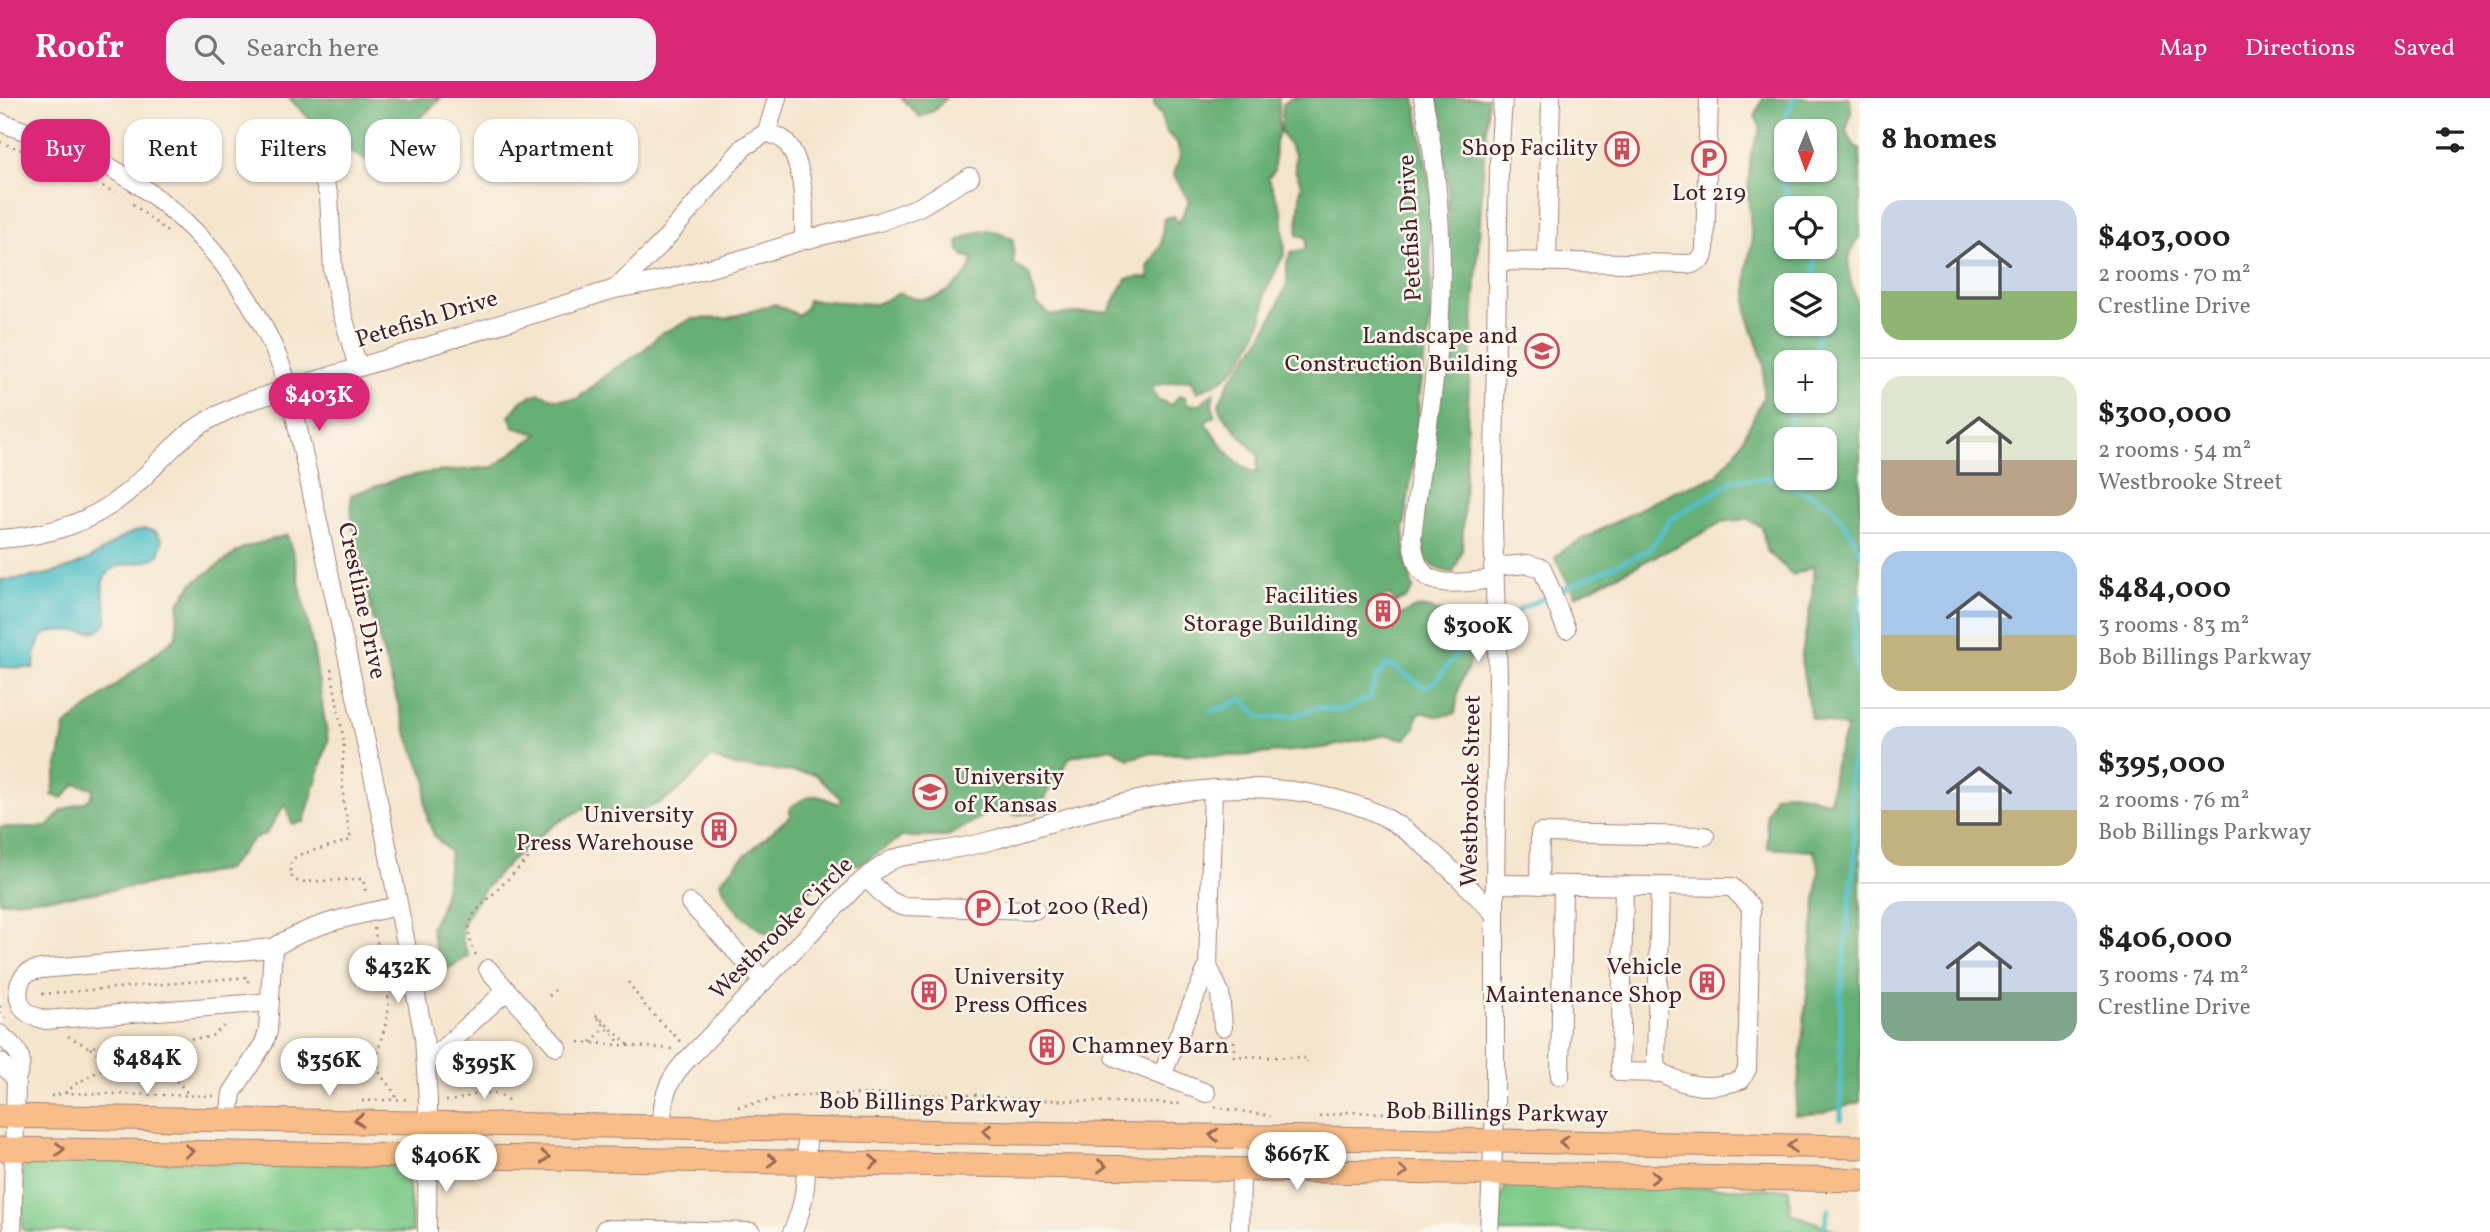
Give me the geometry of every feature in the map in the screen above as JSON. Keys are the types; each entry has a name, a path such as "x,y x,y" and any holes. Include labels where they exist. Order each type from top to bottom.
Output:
{"main road":[{"name":"Bob Billings Parkway","path":"8,1116 1860,1147"},
{"path":"7,1149 1860,1180"}],"street":[{"path":"777,98 766,132 785,141 794,157 805,196 804,240"},
{"name":"Petefish Drive","path":"1423,98 1437,187 1439,305 1433,382 1412,538 1416,562 1424,575 1437,582 1528,564 1542,568 1566,629"},
{"name":"Westbrooke Street","path":"1489,1232 1495,1117 1494,914 1498,680 1493,573 1503,98"},
{"path":"1547,262 1551,98"},
{"path":"1498,261 1692,264 1703,258 1709,98"},
{"name":"Crestline Drive","path":"0,122 70,148 114,169 175,212 229,270 253,303 270,336 289,388 375,784 424,1037 428,1122 426,1232"},
{"name":"Petefish Drive","path":"0,539 40,535 91,516 123,496 198,426 223,412 289,388 615,289 660,245 744,147 766,132"},
{"path":"615,289 700,271 804,240 880,222 919,207 970,177"},
{"path":"324,182 329,196 333,270 340,306 358,367"},
{"name":"Westbrooke Circle","path":"662,1126 664,1093 681,1055 764,981 866,878 896,858 978,845 1073,815 1149,796 1213,789 1260,788 1304,792 1345,801 1387,819 1428,850 1494,914"},
{"path":"1162,1075 1208,966 1213,789"},
{"path":"1539,884 1540,833 1705,836"},
{"path":"866,878 889,900 901,906 1035,910"},
{"path":"1495,884 1539,884 1732,887 1751,907 1747,1069 1741,1080 1724,1085 1686,1085 1658,1070 1660,886"},
{"path":"1560,1076 1563,885"},
{"path":"1624,886 1620,1072 1663,1073"},
{"path":"690,902 764,981"},
{"path":"270,1002 44,1020 28,1014 21,1005 18,994 20,982 28,973 41,969 272,948 295,933 316,925 397,906"},
{"path":"229,1119 232,1093 264,1043 268,1031 272,948"},
{"path":"482,962 557,1047"},
{"path":"1208,966 1220,993 1229,1031"},
{"path":"426,1064 506,991"},
{"path":"3,1027 20,1055 22,1066 16,1079 8,1116 7,1149 12,1232"},
{"path":"1115,1056 1162,1075 1208,1100"},
{"path":"0,1062 16,1079"},
{"path":"792,1232 802,1209 807,1128"},
{"path":"1240,1232 1241,1169"},
{"path":"605,1229 751,1232"}],"path":[{"path":"0,142 21,150"},
{"path":"96,182 126,198 180,242"},
{"path":"329,660 344,742 344,806 351,840 298,855 292,859 290,873 293,879 299,882 363,879 388,998 388,1012 377,1064 381,1075 396,1095 396,1100"},
{"path":"482,962 468,936 471,919 538,849"},
{"path":"42,994 248,977 247,989"},
{"path":"579,1042 629,1045 681,1055 682,1042 646,1007 628,982"},
{"path":"549,996 555,990"},
{"path":"0,1012 3,1027"},
{"path":"622,1045 597,1016 629,1045"},
{"path":"88,1047 210,1037 234,1020"},
{"path":"591,1042 605,1028"},
{"path":"1229,1031 1234,1056 1307,1059 1307,1062"},
{"path":"65,1034 99,1054 107,1067"},
{"path":"175,1040 180,1082"},
{"path":"65,1093 118,1060 176,1048"},
{"path":"107,1067 164,1071 180,1082 189,1096"},
{"path":"44,1097 65,1093 216,1096"},
{"path":"448,1101 497,1094 520,1108"},
{"path":"736,1108 785,1097 825,1094 976,1095 1013,1099 1184,1104"},
{"path":"1208,1100 1278,1117"},
{"path":"1314,1118 1348,1112 1495,1117"},
{"path":"1653,1232 1669,1232"}],"green space":[{"path":"289,98 441,98 419,119 365,119 365,160 351,152 351,119 310,119"},
{"path":"901,98 946,98 935,110 920,117"},
{"path":"1154,98 1279,98 1279,132 1275,142 1274,171 1268,178 1282,211 1285,254 1264,294 1262,317 1253,341 1230,373 1219,382 1197,392 1191,379 1152,386 1157,399 1171,405 1180,395 1185,397 1187,404 1199,405 1214,392 1212,405 1215,415 1205,423 1235,460 1257,473 1258,455 1221,413 1219,404 1229,382 1260,340 1277,307 1287,284 1287,262 1291,252 1306,249 1306,237 1297,235 1301,184 1295,170 1295,155 1281,132 1283,104 1291,98 1415,98 1430,188 1431,316 1418,398 1419,422 1404,528 1406,561 1413,589 1407,598 1394,603 1390,595 1368,604 1377,627 1420,608 1444,613 1459,624 1468,645 1469,660 1460,686 1455,714 1435,716 1423,712 1417,715 1415,728 1405,739 1387,735 1323,748 1239,756 1149,753 1129,759 1111,748 1070,757 1036,813 1014,815 1006,803 946,837 902,837 859,865 849,861 817,883 771,935 740,914 720,882 741,859 790,816 790,808 797,803 813,796 838,804 841,799 815,774 734,766 711,757 681,788 653,806 621,815 588,808 554,825 513,859 479,897 467,915 462,931 469,956 442,972 431,927 440,910 450,852 435,837 428,821 425,799 427,782 407,734 373,618 352,524 351,495 397,479 426,473 493,467 538,434 515,428 509,416 521,401 538,393 556,399 577,399 612,370 643,351 660,334 692,319 729,318 775,304 798,315 806,308 808,300 876,304 900,293 919,299 939,296 961,280 971,266 973,258 964,256 959,250 958,241 979,232 999,232 1013,240 1014,264 1029,274 1037,304 1051,315 1109,311 1126,279 1149,279 1148,267 1161,245 1164,218 1174,216 1178,224 1189,201 1174,175 1180,155 1177,142 1165,130 1162,114 1154,106"},
{"path":"1436,98 1488,98 1468,403 1462,551 1453,573 1434,567 1428,562 1421,534 1448,284 1448,184"},
{"path":"1763,98 1850,98 1851,112 1846,131 1854,145 1860,149 1860,236 1850,253 1849,271 1860,308 1860,1102 1823,1113 1795,1115 1819,869 1814,851 1768,848 1766,814 1775,795 1793,792 1830,802 1835,762 1847,728 1811,718 1801,660 1812,597 1814,566 1793,575 1766,550 1762,527 1746,519 1722,522 1575,596 1555,558 1564,549 1672,492 1715,477 1739,447 1763,398 1764,364 1747,313 1747,266 1752,243 1748,191 1751,153 1761,128 1755,116"},
{"path":"287,535 314,653 328,741 304,822 292,824 285,804 266,834 252,840 227,869 73,896 0,902 0,827 48,827 62,810 87,801 92,796 93,788 75,784 63,798 52,795 65,726 176,637 179,603 193,583 243,548"},
{"path":"33,1160 392,1165 401,1168 408,1178 413,1232 25,1231 22,1229 22,1175 24,1167"},
{"path":"1507,1185 1789,1189 1790,1213 1840,1232 1499,1232 1500,1202"}],"water":[{"path":"144,529 155,531 162,540 160,553 147,561 116,567 109,572 103,585 107,614 104,626 94,631 65,630 49,633 39,641 34,668 0,667 0,580 35,577 69,568 91,558 123,537"}],"waterway":[{"path":"1787,196 1778,158 1781,132 1794,98"},
{"path":"1814,273 1815,259"},
{"path":"1816,350 1817,336"},
{"path":"1790,427 1791,413"},
{"path":"1509,620 1522,608 1649,550 1670,520 1735,480 1774,478"},
{"path":"1800,490 1831,505 1852,535 1860,552"},
{"path":"1860,595 1853,641 1860,684"},
{"path":"1210,711 1242,699 1261,718 1294,716 1318,707 1342,711 1370,697 1376,678 1387,664 1426,687 1437,680 1459,651 1482,636"},
{"path":"1841,1119 1841,989 1855,853 1849,777 1860,729"},
{"path":"1823,1232 1828,1210"}],"place":[{"name":"Shop Facility","path":"1622,149"},
{"name":"Lot 219","path":"1709,158"},
{"name":"Landscape and Construction Building","path":"1542,351"},
{"name":"Facilities Storage Building","path":"1383,611"},
{"name":"University of Kansas","path":"930,792"},
{"name":"University Press Warehouse","path":"719,830"},
{"name":"Lot 200 (Red)","path":"983,908"},
{"name":"Vehicle Maintenance Shop","path":"1707,982"},
{"name":"University Press Offices","path":"929,992"},
{"name":"Chamney Barn","path":"1047,1047"}]}
